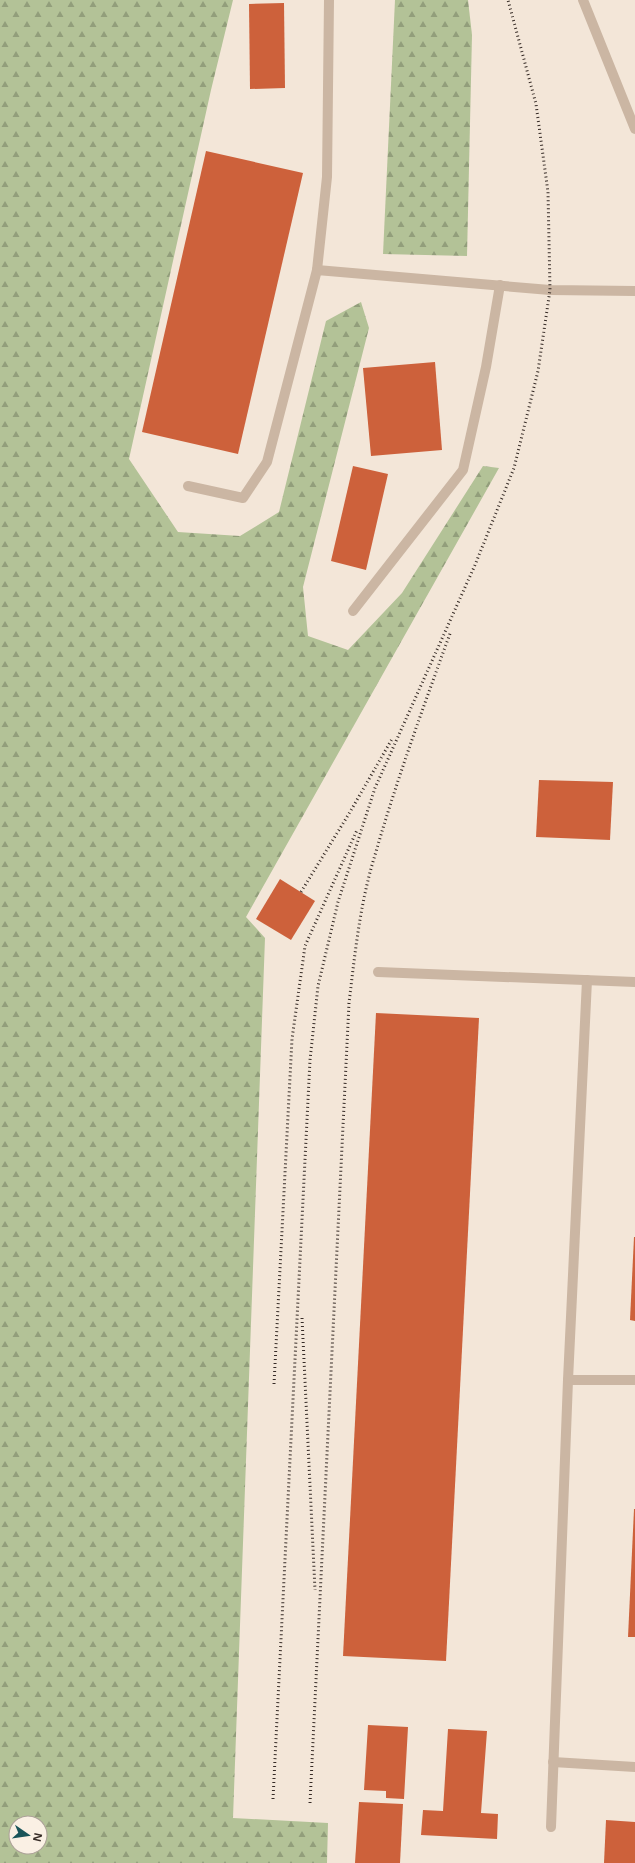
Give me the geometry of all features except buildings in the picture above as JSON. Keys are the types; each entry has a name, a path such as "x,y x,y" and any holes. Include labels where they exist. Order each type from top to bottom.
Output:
{"lane":[{"path":"188,486 243,498 267,462 317,270 327,177 329,0"},
{"path":"582,0 635,129"},
{"path":"317,270 550,290 635,291"},
{"path":"353,611 463,470 486,367 500,286"},
{"path":"378,972 635,982"},
{"path":"551,1827 568,1380 587,980"},
{"path":"568,1380 635,1380"},
{"path":"553,1762 635,1767"}],"green space":[{"path":"0,0 233,0 211,90 129,459 178,532 240,536 279,512 326,321 361,302 369,328 303,587 308,636 348,650 402,593 483,466 499,468 246,917 265,938 233,1818 328,1823 327,1863 0,1863"},
{"path":"395,0 468,0 472,35 467,256 383,254"}],"railway":[{"path":"273,1799 310,1060 318,986 338,902 375,788 475,565 514,468 538,371 550,290 548,192 536,104 508,0"},
{"path":"310,1803 351,984 365,891 383,827 451,631"},
{"path":"301,892 350,812 392,739"},
{"path":"274,1384 292,1039 305,946 357,830"},
{"path":"302,1318 315,1590"}]}
